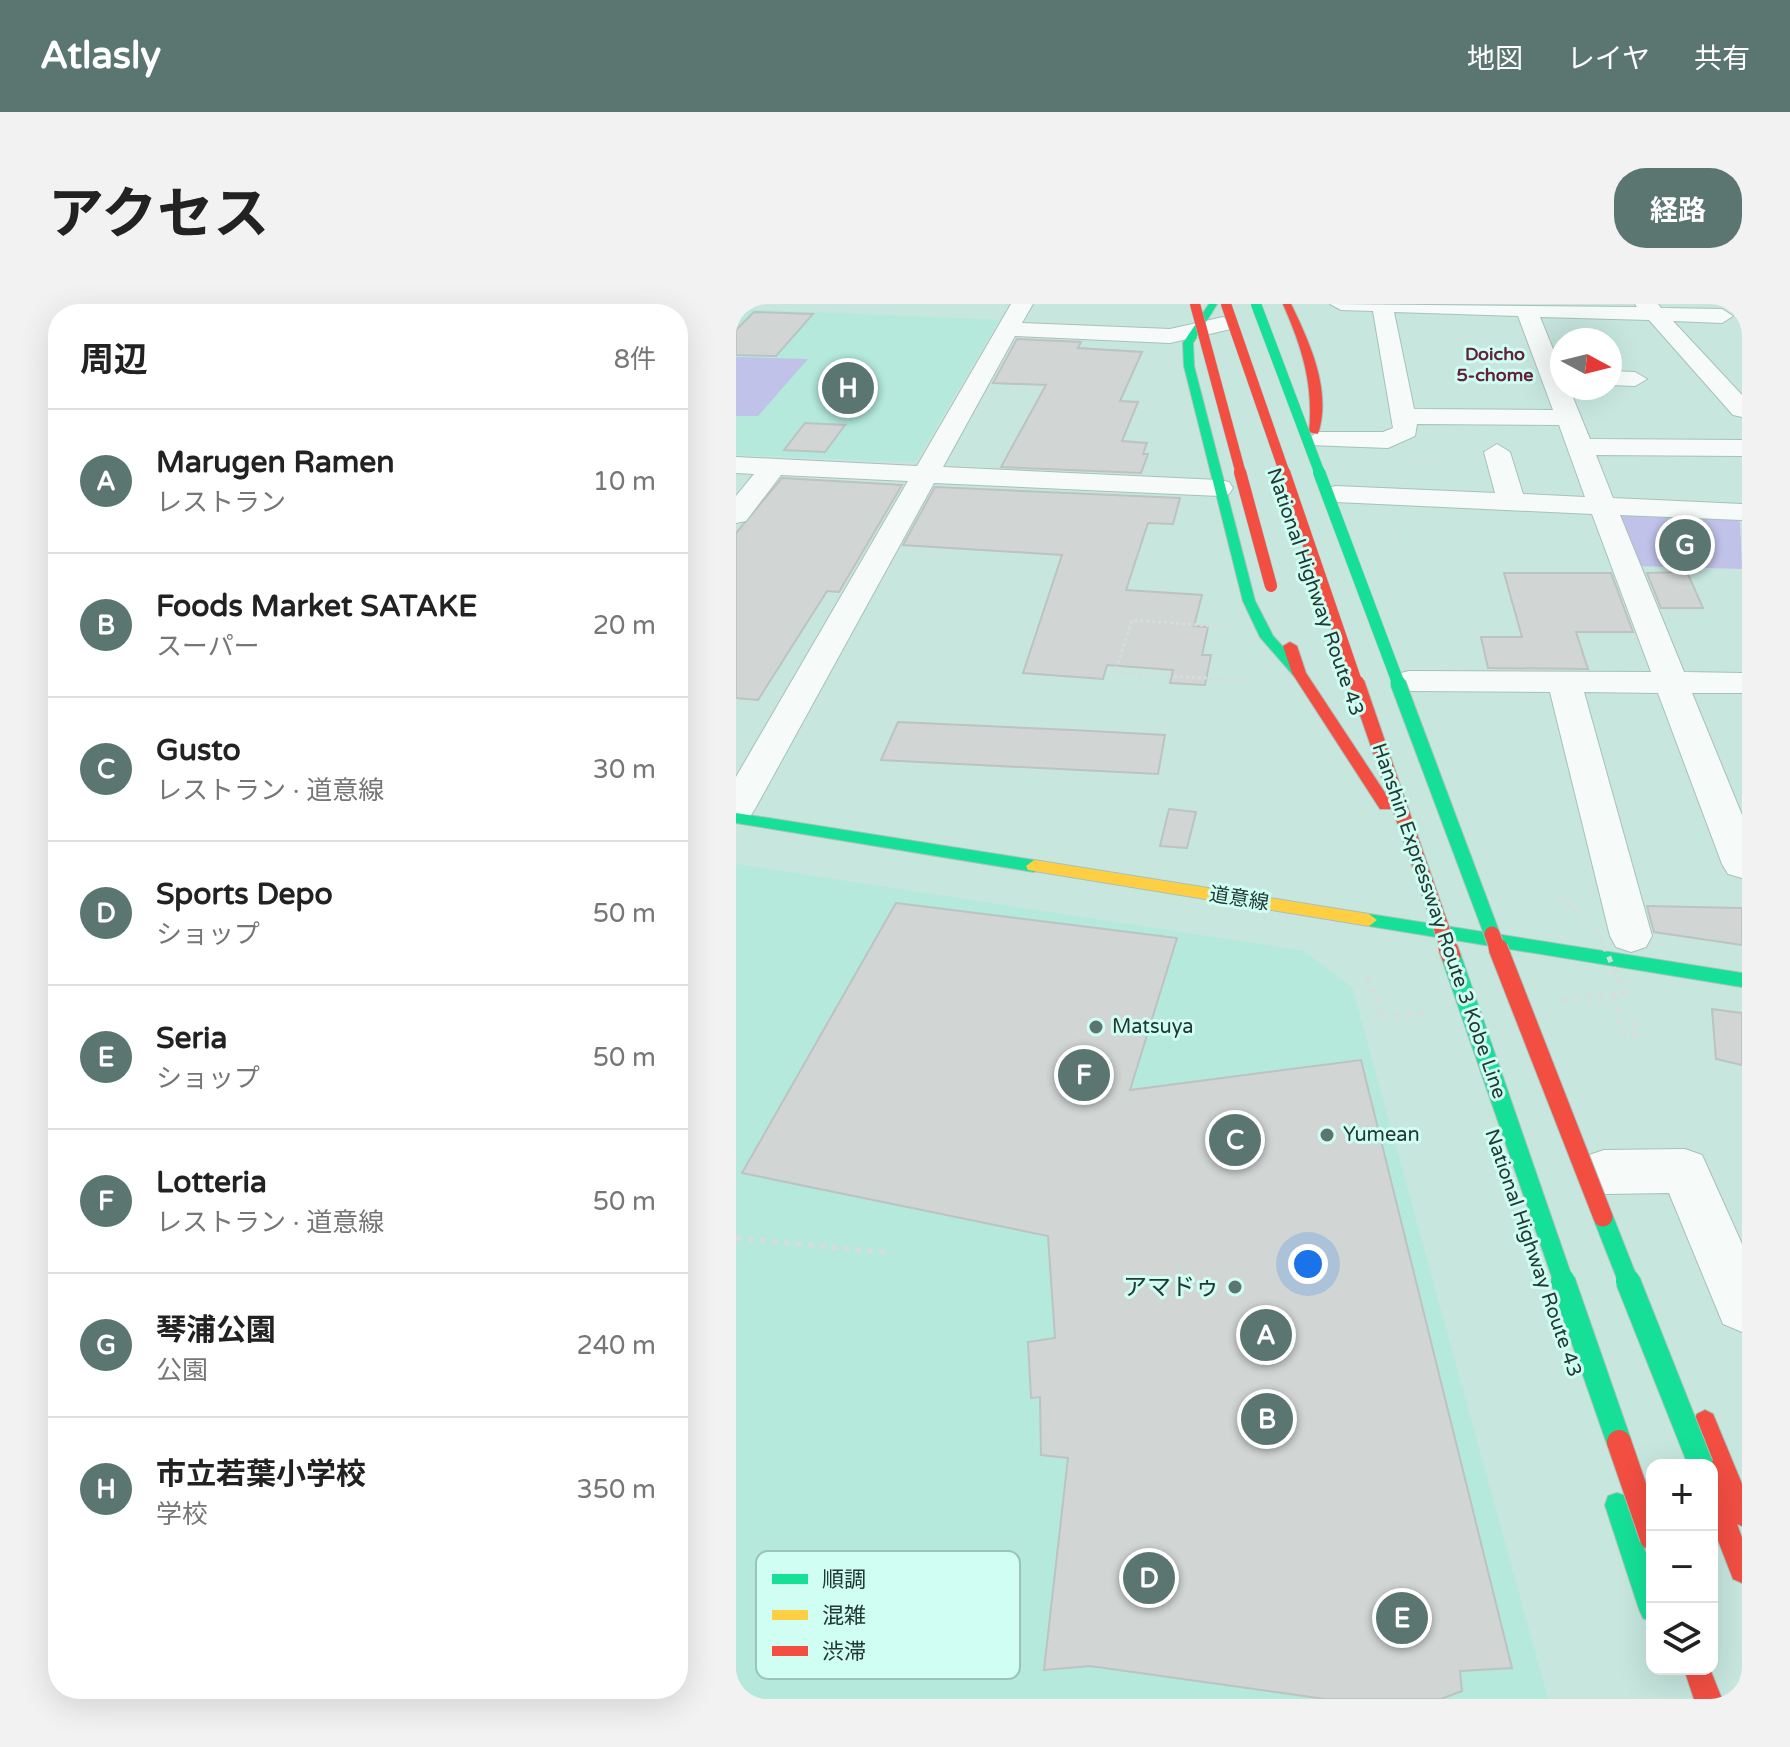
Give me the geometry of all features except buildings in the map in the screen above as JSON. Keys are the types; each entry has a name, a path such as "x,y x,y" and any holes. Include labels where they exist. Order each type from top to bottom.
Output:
{"main road":[{"path":"1195,304 1273,593"},
{"name":"Hanshin Expressway Route 3 Kobe Line","path":"1256,304 1456,842 1699,1459"},
{"path":"1263,304 1409,681 1673,1343"},
{"path":"1287,304 1323,362"},
{"path":"1304,304 1323,362 1316,436"},
{"name":"Hanshin Expressway Route 3 Kobe Line","path":"1220,309 1650,1531"},
{"name":"National Highway Route 43","path":"1220,309 1510,1185"},
{"path":"1194,331 1188,343 1189,366 1249,601 1267,637 1299,673 1385,805"},
{"path":"1320,400 1333,381"},
{"path":"1285,630 1299,673"},
{"name":"道意線","path":"736,818 1742,980"},
{"path":"1696,1400 1742,1514"},
{"path":"1611,1488 1650,1603"},
{"path":"1718,1508 1742,1570"},
{"path":"1699,1675 1708,1699"}],"street":[{"path":"1341,304 1717,310 1742,335"},
{"path":"1316,436 1388,440 1406,431 1382,305"},
{"path":"1525,307 1550,363"},
{"path":"736,809 1015,317 1170,336 1194,331 1220,309"},
{"path":"1650,310 1742,410"},
{"path":"1622,378 1635,379"},
{"path":"1562,400 1577,447 1742,864"},
{"path":"1403,416 1566,418"},
{"path":"1577,447 1742,448"},
{"path":"1497,452 1511,502"},
{"path":"736,465 1219,488"},
{"path":"736,515 773,467"},
{"path":"1336,494 1742,512"},
{"path":"1409,681 1742,683"},
{"path":"1564,681 1613,932"},
{"path":"1604,1172 1685,1171 1742,1306"}],"path":[{"path":"1397,461 1442,461"},
{"path":"1382,514 1396,538"},
{"path":"1229,627 1132,620 1115,673 1243,680"},
{"path":"1560,896 1613,932"},
{"path":"1368,976 1382,1017"},
{"path":"1614,995 1621,1032 1635,1035 1636,1013"},
{"path":"736,1238 891,1253"}],"shaded area":[{"path":"736,309 999,320 917,460 736,455"},
{"path":"736,357 808,359 758,416 736,416"},
{"path":"1624,513 1729,516 1740,522 1742,569 1636,566 1615,517"},
{"name":"アマドゥ","path":"736,864 1304,951 1352,987 1548,1699 736,1699"}],"traffic: fast":[{"path":"1213,304 1188,343 1189,366 1249,601 1267,637 1299,673"},
{"path":"1256,304 1492,934"},
{"path":"736,818 1034,866"},
{"path":"1369,920 1742,980"},
{"path":"1451,956 1619,1442"},
{"path":"1603,1217 1699,1459"},
{"path":"1617,1505 1650,1603"}],"traffic: slow":[{"path":"1034,866 1369,920"}],"traffic: jam":[{"path":"1195,304 1271,586"},
{"path":"1226,304 1451,956"},
{"path":"1287,304 1315,381 1314,432"},
{"path":"1290,646 1299,673 1385,805"},
{"path":"1492,934 1603,1217"},
{"path":"1705,1422 1742,1514"},
{"path":"1619,1442 1650,1531"},
{"path":"1718,1508 1742,1570"},
{"path":"1699,1675 1708,1699"}],"place":[{"name":"市立若葉小学校","path":"848,388"},
{"name":"琴浦公園","path":"1685,545"},
{"name":"Matsuya","path":"1096,1027"},
{"name":"Lotteria","path":"1084,1075"},
{"name":"Yumean","path":"1327,1135"},
{"name":"Gusto","path":"1235,1140"},
{"name":"アマドゥ","path":"1235,1287"},
{"name":"Marugen Ramen","path":"1266,1335"},
{"name":"Foods Market SATAKE","path":"1267,1419"},
{"name":"Sports Depo","path":"1149,1578"},
{"name":"Seria","path":"1402,1618"}],"district":[{"name":"Doicho 5-chome","path":"1495,364"}]}
